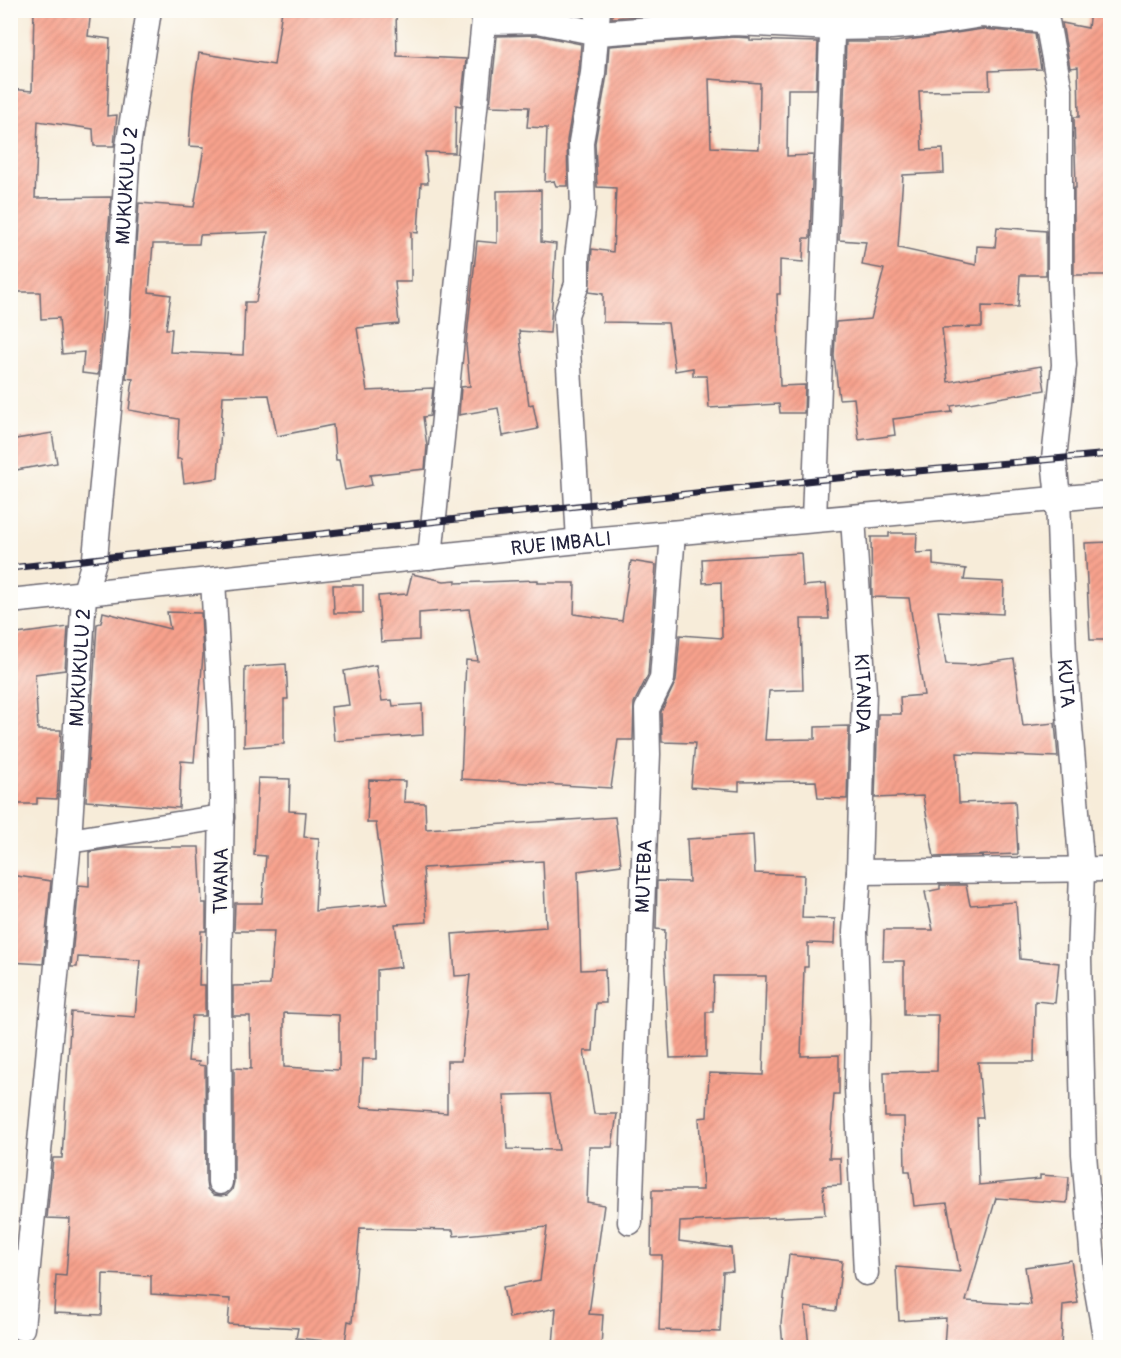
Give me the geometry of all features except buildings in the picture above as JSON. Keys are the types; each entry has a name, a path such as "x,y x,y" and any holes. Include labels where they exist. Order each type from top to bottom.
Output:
{"street":[{"name":"MUKUKULU 2","path":"22,1328 69,841 84,595 95,558 118,315 128,147 149,10"},
{"path":"430,557 484,16 538,21 735,23 832,19 926,24 982,15 1040,20 1043,10"},
{"name":"KUTA","path":"1043,10 1060,91 1060,283 1064,365 1054,459 1058,498 1064,655 1082,871 1079,959 1084,1154 1094,1274 1107,1347"},
{"path":"814,519 832,19"},
{"path":"579,541 566,315 577,284 577,257 582,210 581,142 598,22"},
{"name":"RUE IMBALI","path":"10,601 579,541 1110,494"},
{"name":"KITANDA","path":"853,517 864,693 855,932 858,1020 857,1088 866,1273"},
{"name":"MUTEBA","path":"630,1222 648,754 647,709 662,679 673,533"},
{"name":"TWANA","path":"213,580 222,817 219,978 220,1182"},
{"path":"69,841 222,817"},
{"path":"859,872 1110,870"}],"railway":[{"path":"10,568 815,480 1110,454"}]}
